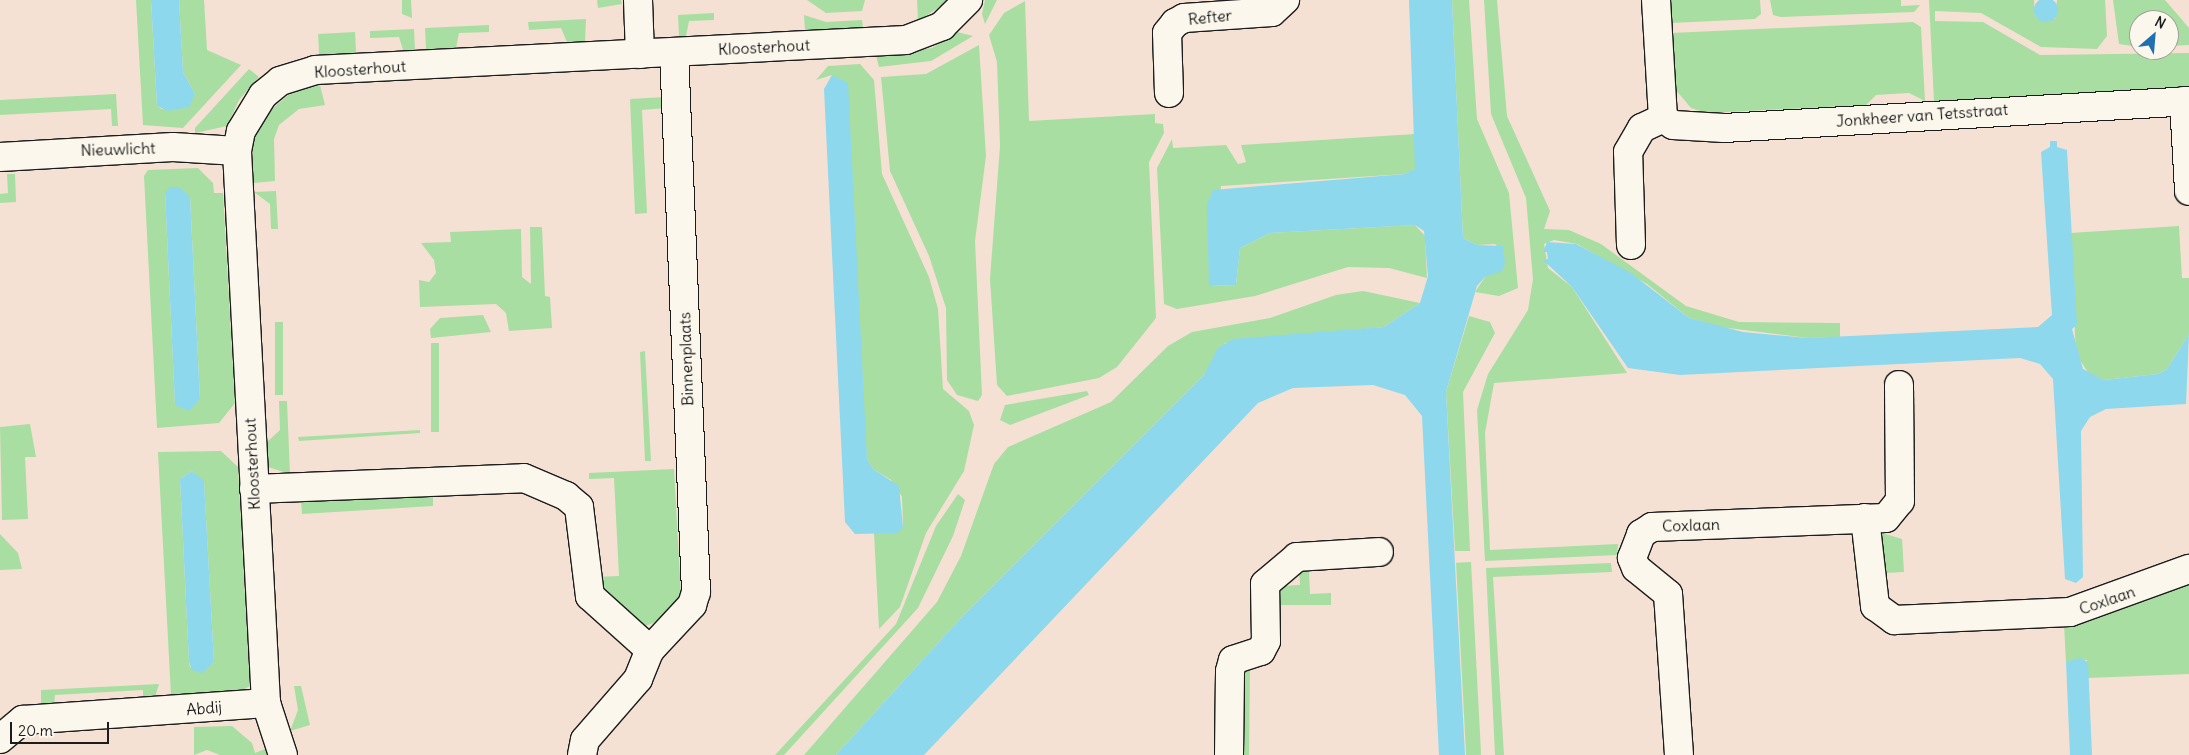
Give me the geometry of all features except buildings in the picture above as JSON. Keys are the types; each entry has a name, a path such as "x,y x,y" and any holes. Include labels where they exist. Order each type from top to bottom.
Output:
{"street":[{"path":"638,0 640,54"},
{"name":"Kloosterhout","path":"283,755 266,702 237,151 240,131 263,95 280,81 315,70 906,40 942,26 968,0"},
{"name":"Refter","path":"1168,93 1167,33 1175,23 1184,18 1272,12 1285,0"},
{"path":"1632,245 1628,152 1633,137 1662,118 1656,0"},
{"name":"Binnenplaats","path":"582,755 585,740 638,679 650,650 692,605 696,592 674,52"},
{"name":"Jonkheer van Tetsstraat","path":"1662,118 1673,125 1724,128 2187,101 2189,191"},
{"name":"Nieuwlicht","path":"0,157 173,147 237,151"},
{"name":"Coxlaan","path":"1679,755 1668,594 1636,568 1632,558 1641,534 1652,527 1886,518 1900,500 1899,384"},
{"path":"254,489 524,478 566,496 580,507 590,596 650,650"},
{"name":"Coxlaan","path":"1864,518 1875,606 1894,620 2070,612 2189,569"},
{"path":"1228,755 1230,671 1233,660 1261,651 1266,641 1265,584 1297,556 1379,552"},
{"name":"Abdij","path":"0,739 23,720 266,702"}],"green space":[{"path":"136,0 151,0 157,106 162,109 174,110 195,94 183,72 179,0 204,0 207,50 241,65 183,128 143,125"},
{"path":"402,0 411,0 412,18 402,14"},
{"path":"597,0 621,0 622,4 598,8"},
{"path":"807,0 865,0 862,11 826,13"},
{"path":"917,0 950,0 918,21"},
{"path":"985,0 997,0 985,24 982,14"},
{"path":"1452,0 1469,0 1477,119 1509,193 1518,288 1499,296 1475,292 1485,277 1504,262 1504,253 1495,244 1477,245 1463,238"},
{"path":"1484,0 1497,0 1507,116 1550,211 1544,229 1569,230 1601,244 1686,306 1739,322 1840,323 1840,337 1808,338 1720,327 1689,318 1647,284 1577,244 1554,240 1544,244 1548,268 1572,287 1627,373 1494,383 1485,433 1490,550 1618,544 1617,555 1485,561 1477,410 1488,374 1528,310 1533,279 1526,198 1491,114"},
{"path":"1670,0 1760,0 1761,14 1755,19 1671,23"},
{"path":"1770,0 1901,0 1901,6 1920,5 1914,12 1781,17 1773,15"},
{"path":"1929,0 2034,0 2035,16 2055,19 2057,0 2105,0 2107,36 2097,49 2041,47 1981,13 1935,11 1935,21 1983,22 2040,55 2129,54 2129,60 2179,60 2179,53 2189,53 2189,88 1934,102"},
{"path":"2113,0 2165,0 2174,10 2129,10 2129,46 2119,44"},
{"path":"1025,1 1029,121 1155,114 1155,123 1163,124 1164,133 1149,162 1156,318 1117,367 1099,378 1007,396 997,385 990,279 1000,146 997,62 989,35 1004,13"},
{"path":"714,13 714,20 689,21 686,36 679,36 678,15"},
{"path":"804,15 826,22 862,20 863,27 805,30"},
{"path":"2179,16 2189,28 2189,45 2179,46"},
{"path":"586,19 585,42 567,42 561,28 529,30 528,22"},
{"path":"1913,22 1921,27 1925,101 1909,93 1876,95 1866,105 1707,113 1691,108 1675,89 1671,33"},
{"path":"489,25 489,32 459,33 456,48 426,49 425,28"},
{"path":"414,29 415,50 403,50 399,37 370,38 370,31"},
{"path":"355,32 356,53 319,55 318,34"},
{"path":"957,32 973,36 931,61 879,67 876,55 932,48"},
{"path":"979,45 986,156 975,241 982,395 978,401 957,395 947,380 946,308 929,256 890,171 881,77 926,74"},
{"path":"860,64 874,80 882,174 929,277 938,309 943,389 969,411 974,425 964,471 926,533 900,607 879,629 874,533 903,528 902,497 891,480 873,469 867,459 832,75 816,80 828,66"},
{"path":"249,69 259,77 239,100 227,126 195,133 195,128"},
{"path":"320,85 325,105 299,109 279,125 274,139 275,181 253,183 253,142 269,111 291,93"},
{"path":"116,94 118,126 112,126 111,109 0,115 0,100"},
{"path":"665,97 666,108 642,110 647,213 635,214 630,99"},
{"path":"1415,134 1416,170 1405,174 1221,186 1210,286 1236,285 1240,248 1270,233 1415,225 1425,236 1427,278 1389,268 1348,267 1255,296 1177,309 1164,304 1157,168 1172,139 1173,148 1226,145 1238,164 1246,162 1241,145"},
{"path":"198,168 213,183 214,193 223,193 235,403 219,423 157,428 144,176 148,170","holes":["165,193 190,197 200,399 175,405"]},
{"path":"7,174 15,174 16,202 0,203 0,194 8,193"},
{"path":"276,191 278,229 271,229 270,204 254,192"},
{"path":"2179,226 2182,278 2189,278 2189,334 2167,369 2158,374 2104,380 2089,374 2076,354 2070,233"},
{"path":"530,227 542,227 545,296 550,297 552,328 509,331 506,313 496,304 420,307 419,280 429,282 436,273 434,260 421,243 451,242 450,232 521,229 522,277 531,284"},
{"path":"1363,291 1420,303 1384,327 1225,343 1204,375 960,619 836,755 804,755 937,602 961,556 994,464 1008,447 1111,402 1168,346 1192,332 1270,318 1336,295"},
{"path":"483,315 491,332 431,338 430,329 440,318"},
{"path":"1469,316 1490,322 1495,333 1463,392 1470,551 1455,551 1446,392"},
{"path":"275,322 283,322 283,395 275,395"},
{"path":"431,343 439,343 439,432 431,432"},
{"path":"645,351 651,461 645,461 640,352"},
{"path":"1087,391 1089,395 1010,425 1000,420 1005,405"},
{"path":"279,401 287,401 290,474 268,467 267,442 280,430"},
{"path":"30,424 36,457 25,457 28,519 2,520 0,427"},
{"path":"420,430 420,433 299,441 298,437"},
{"path":"221,451 238,467 250,686 228,698 176,698 171,695 158,452","holes":["192,471 204,482 214,662 202,672 190,667 189,662 180,479"]},
{"path":"674,469 681,595 659,621 642,627 602,598 595,577 619,576 614,478 589,479 589,473"},
{"path":"427,491 433,496 433,506 302,514 301,499"},
{"path":"958,494 965,500 953,536 918,608 784,755 775,755 896,624 936,526"},
{"path":"1882,533 1902,539 1904,572 1884,573"},
{"path":"0,534 18,553 22,569 0,570"},
{"path":"1471,562 1481,755 1466,755 1456,563"},
{"path":"1611,563 1612,572 1493,577 1504,755 1495,755 1486,568"},
{"path":"1299,570 1309,570 1310,594 1331,593 1331,605 1277,605 1275,592 1283,586 1300,585"},
{"path":"2189,583 2189,674 2088,678 2087,660 2066,662 2064,625 2088,622"},
{"path":"1250,668 1249,755 1240,755 1243,674"},
{"path":"159,684 154,700 143,700 143,690 55,695 54,705 41,705 41,690"},
{"path":"294,686 301,686 310,725 290,731 298,710"},
{"path":"232,726 252,743 255,753 265,749 268,755 220,755 207,750 194,755 194,727"}],"water":[{"path":"2046,-2 2051,-1 2057,5 2057,15 2051,21 2046,22 2041,21 2035,15 2034,10 2035,5 2041,-1"},
{"path":"151,0 179,0 183,72 195,94 189,107 168,111 157,106"},
{"path":"1409,0 1452,0 1463,238 1477,245 1503,246 1505,263 1502,271 1485,277 1477,286 1446,392 1465,755 1439,755 1422,416 1405,395 1373,385 1293,388 1258,403 924,755 836,755 960,619 1204,375 1218,348 1233,339 1384,327 1420,303 1428,276 1424,231 1415,225 1270,233 1240,248 1236,285 1209,286 1207,204 1213,190 1405,174 1415,169"},
{"path":"832,75 848,83 867,459 873,469 899,486 903,528 897,533 855,534 845,522 824,89"},
{"path":"2050,141 2057,141 2057,147 2067,150 2077,325 2072,329 2083,369 2104,380 2158,374 2167,369 2189,334 2186,404 2106,409 2090,417 2081,431 2083,577 2076,583 2065,579 2053,379 2040,364 2020,358 1680,375 1628,368 1572,287 1543,260 1548,259 1547,252 1543,252 1547,242 1576,244 1631,273 1689,318 1743,332 1808,338 2038,327 2052,315 2041,152 2050,147"},
{"path":"170,187 179,187 190,197 200,399 189,411 175,405 165,193"},
{"path":"192,471 204,481 214,662 202,673 192,670 189,662 180,479"},
{"path":"2080,658 2088,662 2092,755 2070,755 2066,662"}]}
